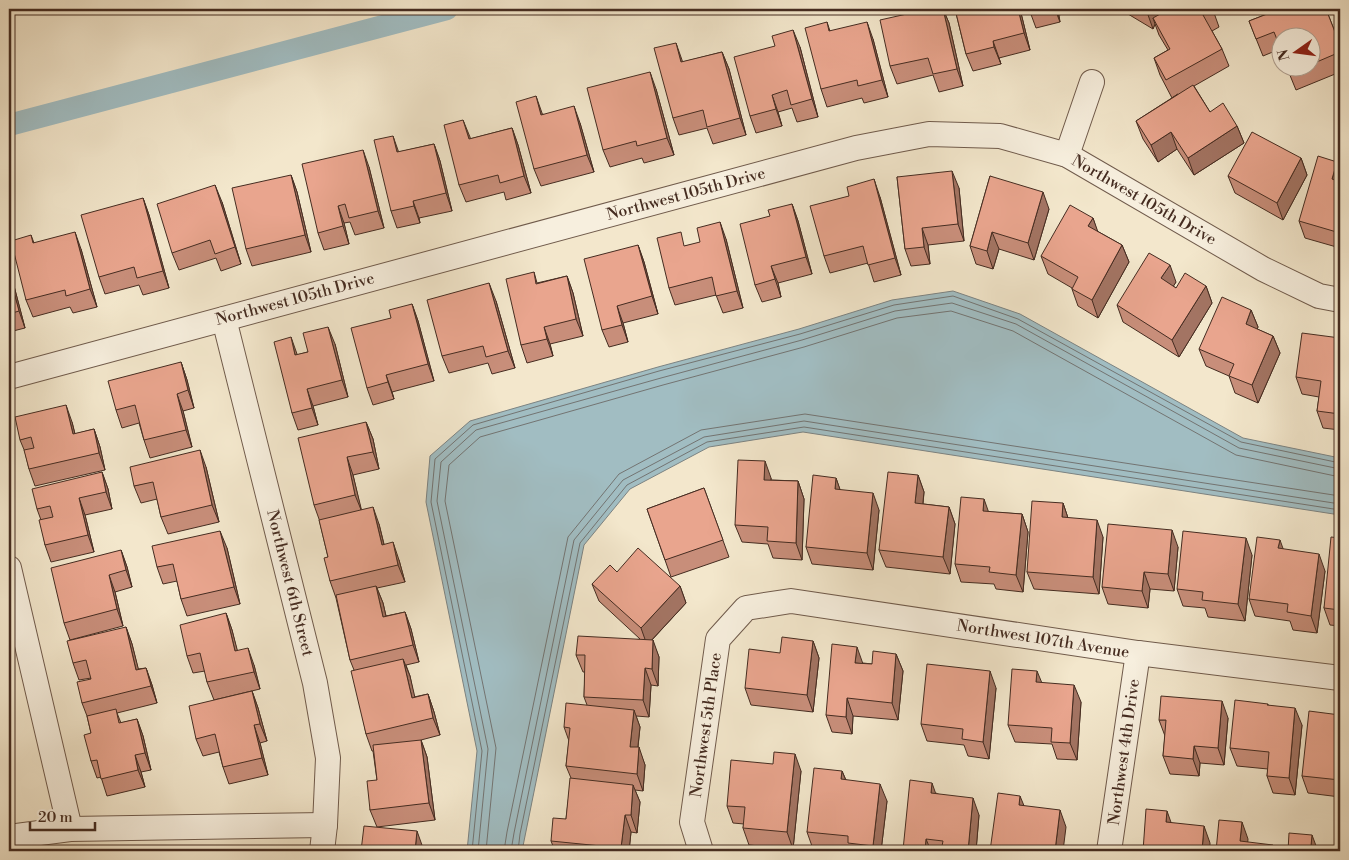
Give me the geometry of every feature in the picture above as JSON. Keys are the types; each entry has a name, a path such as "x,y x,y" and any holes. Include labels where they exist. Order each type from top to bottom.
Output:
{"street":[{"path":"1067,155 1092,82"},
{"name":"Northwest 105th Drive","path":"9,377 846,151 929,134 1000,136 1067,155 1263,269 1319,296 1340,300"},
{"name":"Northwest 6th Street","path":"224,318 315,684 328,758 322,851"},
{"path":"9,568 70,829"},
{"name":"Northwest 107th Avenue","path":"746,608 791,601 1138,653 1340,678"},
{"name":"Northwest 5th Place","path":"701,851 692,822 718,639 746,608"},
{"name":"Northwest 4th Drive","path":"1109,851 1138,653"},
{"path":"9,837 70,829 325,825"}],"water":[{"path":"953,291 1020,314 1243,438 1340,458 1340,515 803,432 709,447 630,489 584,545 522,851 467,851 477,751 426,502 430,456 470,421 799,329 892,300"}],"building":[{"path":"929,9 943,9 957,69 933,74 928,58 890,66 880,20"},
{"path":"955,9 1018,9 1024,33 993,41 994,47 966,54"},
{"path":"1169,9 1212,9 1203,15 1222,49 1166,80 1154,58 1170,49 1153,18"},
{"path":"1280,9 1326,9 1340,45 1340,52 1322,60 1322,28 1272,28 1272,33 1256,39 1249,21"},
{"path":"827,22 829,31 867,22 882,80 858,86 857,80 821,89 805,28"},
{"path":"793,30 812,99 791,105 787,90 772,95 776,109 750,116 734,57 775,46 772,36"},
{"path":"676,43 681,62 722,52 740,118 707,127 703,110 673,118 654,48"},
{"path":"650,72 667,138 637,146 636,141 603,150 587,88"},
{"path":"1193,85 1210,112 1223,103 1237,126 1188,158 1171,132 1151,145 1136,121"},
{"path":"536,96 541,115 574,106 587,155 534,169 516,102"},
{"path":"463,120 469,139 512,128 524,176 500,183 498,175 459,185 444,125"},
{"path":"1252,132 1301,158 1277,203 1228,176"},
{"path":"393,136 397,152 434,144 446,193 413,201 414,206 391,211 374,140"},
{"path":"363,150 378,211 349,218 345,204 338,206 343,226 318,233 302,164"},
{"path":"1318,156 1337,162 1332,179 1340,182 1340,233 1299,221"},
{"path":"952,171 958,224 922,228 924,247 905,249 897,177"},
{"path":"291,175 305,235 246,249 232,188"},
{"path":"990,176 1043,192 1028,243 992,232 987,251 970,246"},
{"path":"874,179 895,258 868,265 863,246 824,256 810,206 849,196 847,187"},
{"path":"215,185 235,247 215,254 210,240 172,253 157,204"},
{"path":"143,198 163,271 137,278 134,267 99,277 81,215"},
{"path":"792,204 806,257 771,266 775,279 755,285 740,224 770,216 768,210"},
{"path":"1070,205 1093,218 1088,226 1122,245 1092,300 1072,289 1078,277 1041,256"},
{"path":"720,222 737,291 716,296 712,277 669,288 657,238 681,232 684,246 700,242 697,228"},
{"path":"75,232 90,289 66,296 65,290 26,300 11,241 31,235 33,243"},
{"path":"638,245 652,296 617,306 622,325 602,330 584,259"},
{"path":"1149,253 1170,265 1161,278 1176,288 1185,273 1206,286 1172,340 1117,305"},
{"path":"534,272 536,284 567,276 576,319 544,327 547,339 521,345 506,279"},
{"path":"9,274 19,311 9,314"},
{"path":"489,283 508,351 486,357 483,346 442,356 427,300"},
{"path":"1222,297 1251,310 1246,324 1273,336 1252,385 1229,376 1234,364 1199,349"},
{"path":"412,304 428,364 386,375 388,382 367,388 351,328 391,318 389,310"},
{"path":"328,327 342,380 307,389 312,408 292,413 274,342 291,337 295,355 308,352 303,333"},
{"path":"1302,333 1340,338 1340,414 1317,411 1321,381 1296,377"},
{"path":"181,362 188,390 177,394 186,430 144,440 135,405 116,410 108,381"},
{"path":"66,405 73,434 94,429 99,453 29,469 24,450 34,448 31,437 20,440 15,417"},
{"path":"366,422 373,452 347,457 355,495 314,505 298,438"},
{"path":"200,450 212,505 161,517 153,482 134,486 130,467"},
{"path":"738,460 765,461 764,480 798,481 796,543 767,541 768,527 735,525"},
{"path":"102,472 106,492 79,498 88,535 45,545 39,520 53,517 50,506 37,509 32,489"},
{"path":"888,472 918,475 915,503 949,507 943,557 879,550"},
{"path":"813,475 836,478 835,489 873,493 867,553 806,547"},
{"path":"704,488 723,540 665,560 647,509"},
{"path":"961,497 984,499 983,511 1022,514 1016,575 989,572 990,567 955,564"},
{"path":"1032,501 1063,503 1062,517 1097,520 1093,577 1027,572"},
{"path":"373,507 382,545 393,542 398,565 330,581 324,558 328,557 319,520"},
{"path":"1108,524 1172,530 1168,574 1144,572 1142,591 1102,587"},
{"path":"220,531 234,587 181,599 173,564 157,567 152,546"},
{"path":"1183,531 1246,538 1238,604 1202,600 1203,592 1177,589"},
{"path":"1257,537 1280,540 1278,548 1319,554 1311,616 1287,612 1288,604 1249,599"},
{"path":"1331,537 1340,538 1340,610 1324,608"},
{"path":"638,548 680,586 641,628 592,584 610,565 617,572"},
{"path":"121,550 126,570 109,575 117,609 64,623 51,568"},
{"path":"376,586 383,617 405,612 413,645 350,660 336,595"},
{"path":"226,613 235,651 248,648 254,672 207,682 200,653 187,656 180,625"},
{"path":"126,627 136,670 146,668 151,686 82,703 77,682 91,679 86,660 73,663 67,641"},
{"path":"578,636 653,640 652,669 645,668 643,700 584,697 585,655 576,655"},
{"path":"782,637 813,641 807,695 745,688 749,649 780,653"},
{"path":"832,644 857,647 855,663 872,664 873,651 896,654 892,703 847,698 846,717 826,715"},
{"path":"403,659 412,698 428,694 433,718 366,734 351,671"},
{"path":"927,664 990,671 983,742 962,739 963,729 921,724"},
{"path":"1012,669 1037,671 1036,682 1074,685 1070,743 1051,742 1052,728 1008,725"},
{"path":"252,691 260,724 254,725 262,758 223,767 215,734 196,739 189,706"},
{"path":"1161,696 1222,701 1218,748 1194,746 1193,759 1163,756 1166,720 1159,720"},
{"path":"1235,700 1295,708 1289,778 1267,776 1269,752 1230,748"},
{"path":"566,703 634,710 630,747 639,747 637,774 566,766 570,728 564,727"},
{"path":"116,709 119,723 137,719 145,753 135,755 138,770 101,779 97,760 91,761 84,735 91,733 87,716"},
{"path":"1309,711 1340,715 1340,780 1302,776"},
{"path":"421,740 429,803 370,810 367,781 377,780 373,745"},
{"path":"774,752 795,754 787,832 743,828 745,807 727,806 731,760 773,764"},
{"path":"814,768 842,771 841,779 880,784 873,846 848,843 848,836 807,832"},
{"path":"570,778 633,785 631,815 625,815 621,848 551,841 553,818 566,819"},
{"path":"910,780 932,783 931,793 973,798 968,851 941,851 943,841 926,839 925,851 903,850"},
{"path":"998,793 1020,796 1019,805 1060,810 1055,851 990,851"},
{"path":"1146,809 1167,811 1166,822 1204,826 1202,851 1143,851"},
{"path":"1219,820 1242,822 1240,841 1273,845 1272,851 1216,851"},
{"path":"364,826 417,831 415,851 361,851"},
{"path":"1289,833 1312,835 1311,846 1340,849 1340,851 1288,851"}],"waterway":[{"path":"9,125 447,9"}]}
